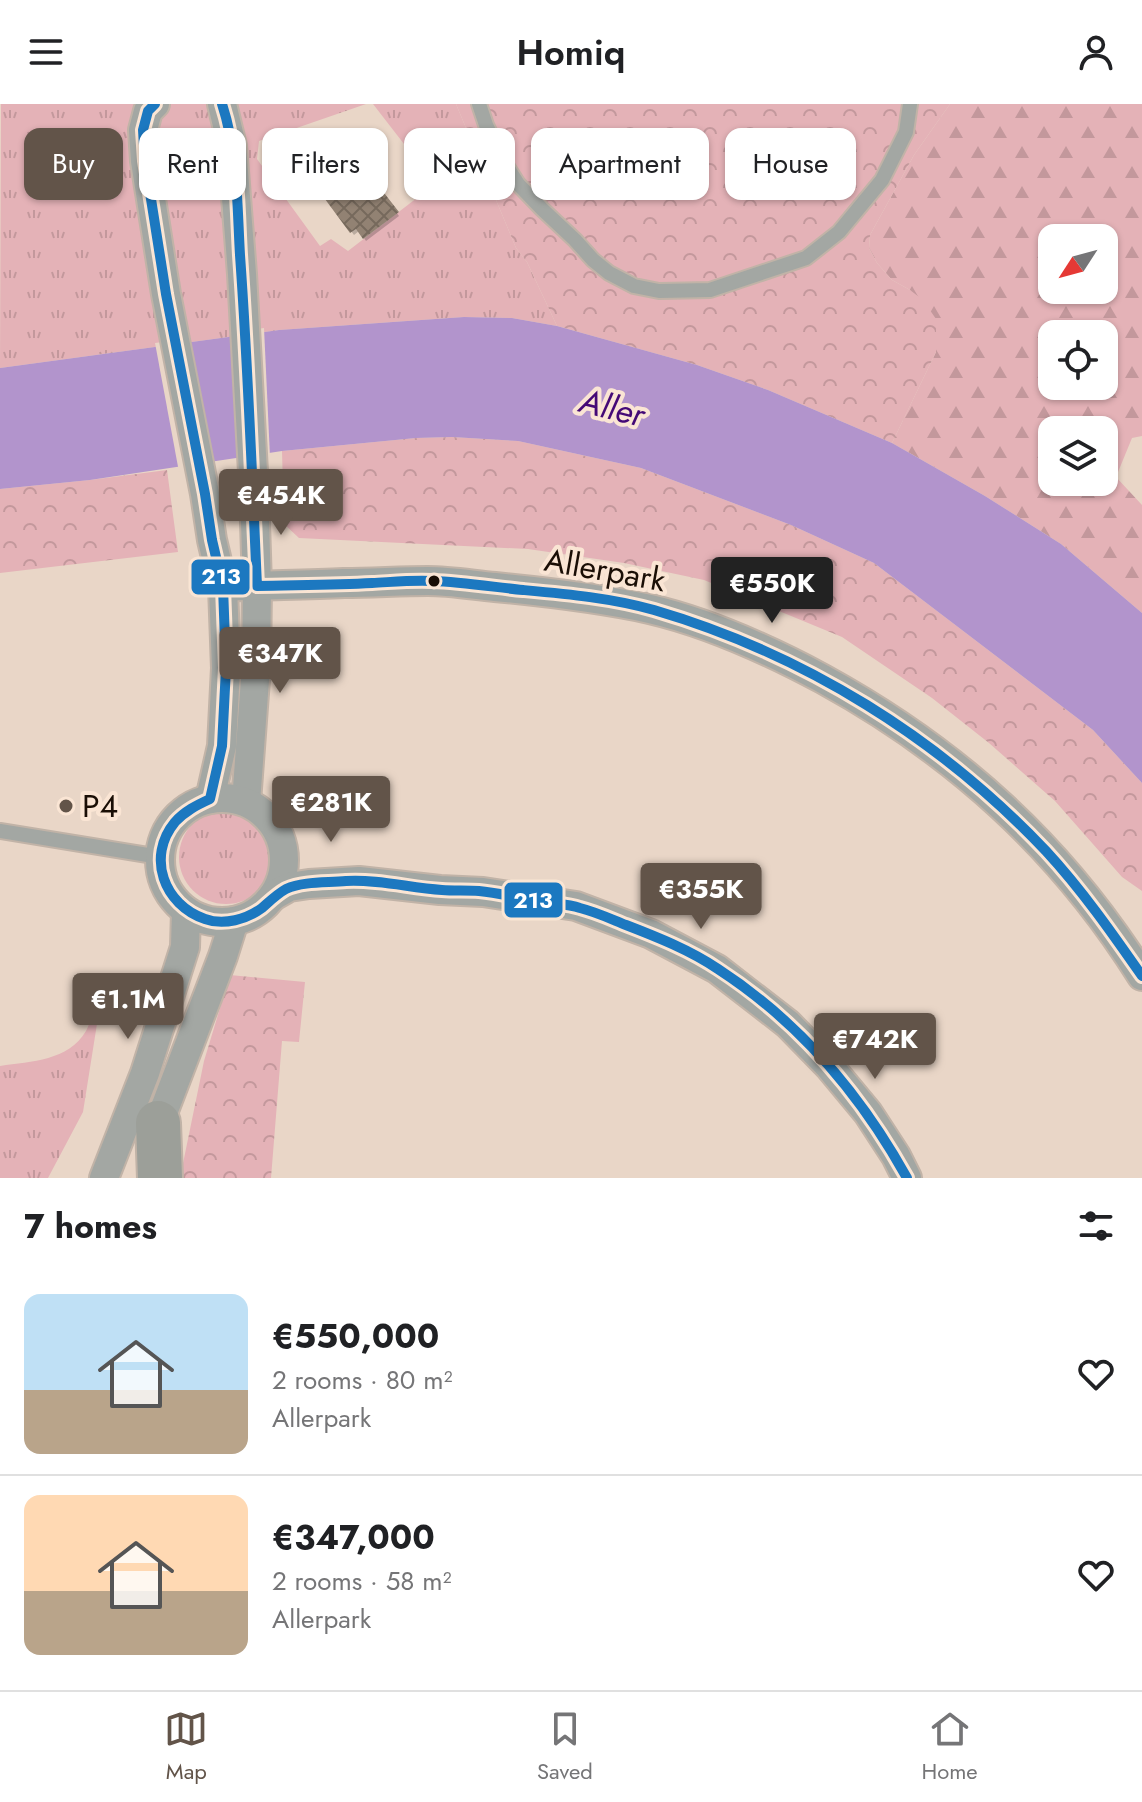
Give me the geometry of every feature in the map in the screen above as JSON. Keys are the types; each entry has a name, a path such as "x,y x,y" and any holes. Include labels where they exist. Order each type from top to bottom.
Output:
{"main road":[{"path":"158,1123 160,1178"}],"street":[{"path":"224,104 232,146 242,274 254,490 256,666 246,802"},
{"path":"149,106 143,130 145,161 166,294 223,587 226,668 222,746 210,799"},
{"name":"Allerpark","path":"223,587 431,581 558,594 652,610 724,632 790,661 863,701 920,738 967,774 1055,859 1118,937 1142,976"},
{"path":"273,896 281,881 284,850 277,831 264,814 246,802 228,798 210,799 186,810 165,835 160,857 164,881 172,896 186,911 215,922 246,917 289,887 359,881 483,892 576,906 651,934 717,969 788,1024 829,1066 868,1113 907,1178"},
{"path":"284,850 311,864 359,881"},
{"path":"104,1178 145,1073 185,947 186,911"},
{"path":"140,1178 234,921"}],"lane":[{"path":"479,104 502,159 518,184 542,209 609,273 634,286 659,291 710,290 806,258 839,232 882,180 906,132 910,104"},
{"path":"0,831 160,857"}],"green space":[{"path":"1,104 366,104 297,128 262,128 257,159 262,166 262,200 287,200 320,246 331,239 348,251 414,200 496,200 516,248 527,262 557,326 512,318 464,317 279,330 0,368"},
{"path":"373,104 456,104 466,128 404,128 404,144"},
{"path":"456,104 950,104 914,155 870,235 869,248 877,263 892,280 923,300 936,319 936,352 892,443 768,390 697,365 557,326 527,262 516,248 496,200 515,200 515,128 466,128"},
{"path":"950,104 1142,104 1142,436 1132,438 1118,472 1118,416 1038,416 1038,496 1118,496 1118,479 1142,505 1142,613 1061,544 892,443 936,352 910,290 892,280 877,263 869,248 870,235 914,155"},
{"path":"452,437 518,441 641,468 791,525 874,563 1093,730 1142,783 1142,891 1122,877 1055,801 989,743 932,698 842,637 704,580 624,563 528,549 299,538 284,524 282,451"},
{"path":"167,470 178,552 0,573 0,489"},
{"path":"226,810 244,813 259,824 270,839 273,857 270,875 259,890 244,901 226,904 208,901 193,890 182,875 179,857 182,839 193,824 208,813"},
{"path":"230,975 305,982 299,1042 282,1041 271,1178 180,1178 204,1061"},
{"path":"100,1005 83,1112 48,1178 0,1178 0,1066 37,1061 69,1048 86,1031 94,1006"}],"water":[{"name":"Aller","path":"464,317 512,318 557,326 697,365 768,390 892,443 1061,544 1142,613 1142,783 1093,730 874,563 791,525 641,468 518,441 416,438 282,451 90,480 0,489 0,368 279,330"}],"pier":[{"path":"264,328 270,457 241,462 235,332"},
{"path":"185,339 208,467 179,472 155,343"}],"building":[{"path":"388,198 399,212 363,239 356,229 350,233 326,200"}],"transit line":[{"name":"213","path":"155,104 148,111 143,130 145,161 166,294 223,587 226,668 222,746 210,799 187,811 175,822 162,850 161,864 170,891 191,912 220,922 249,915 293,886 358,881 487,892 571,906 603,916 696,956 775,1012 848,1089 907,1178"},
{"name":"213","path":"222,104 236,179 257,586 432,581 589,597 654,610 763,650 866,705 961,772 1046,851 1096,912 1142,976"}],"place":[{"name":"P4","path":"66,806"}]}
